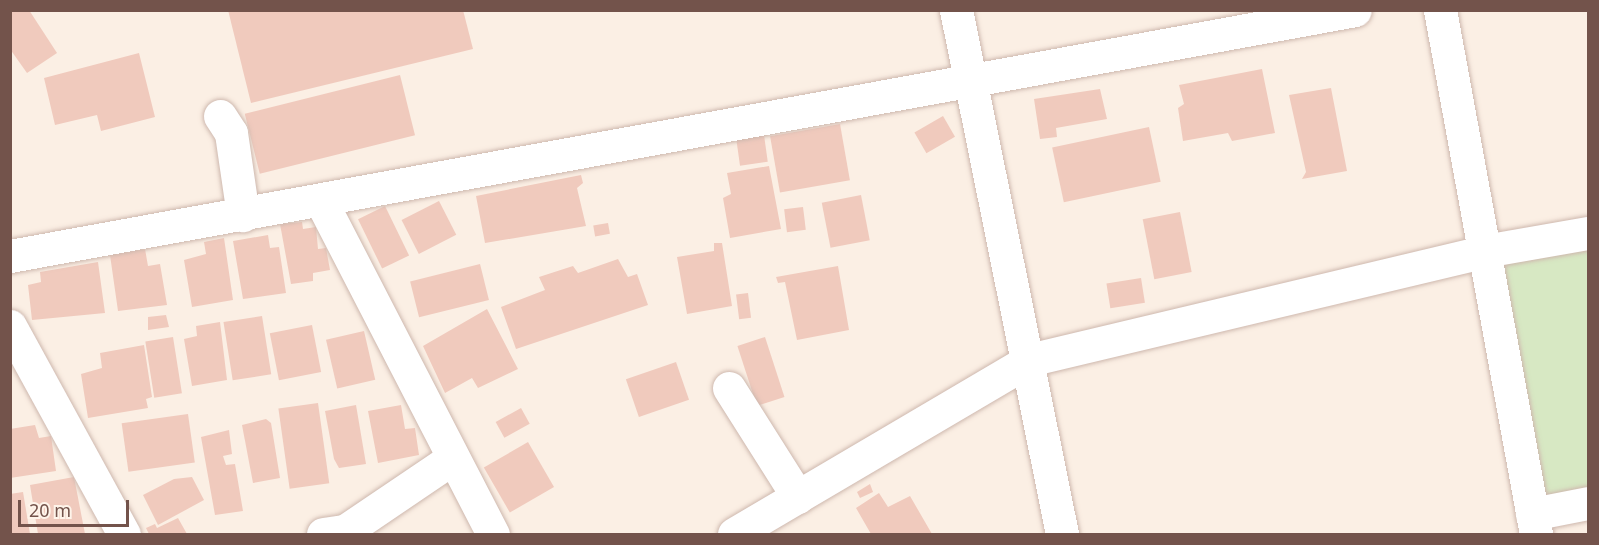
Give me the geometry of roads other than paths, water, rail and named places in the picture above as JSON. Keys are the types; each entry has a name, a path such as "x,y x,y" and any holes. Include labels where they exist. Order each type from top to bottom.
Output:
{"street":[{"path":"956,10 969,83 1029,360 1062,534"},
{"path":"10,256 969,83 1355,10"},
{"path":"1440,10 1534,524 1588,503"},
{"path":"220,116 231,133 243,215"},
{"path":"321,201 493,534"},
{"path":"734,534 1029,360 1485,251 1588,234"},
{"path":"10,326 124,534"},
{"path":"729,388 798,497"},
{"path":"323,534 345,531 453,458"}]}
